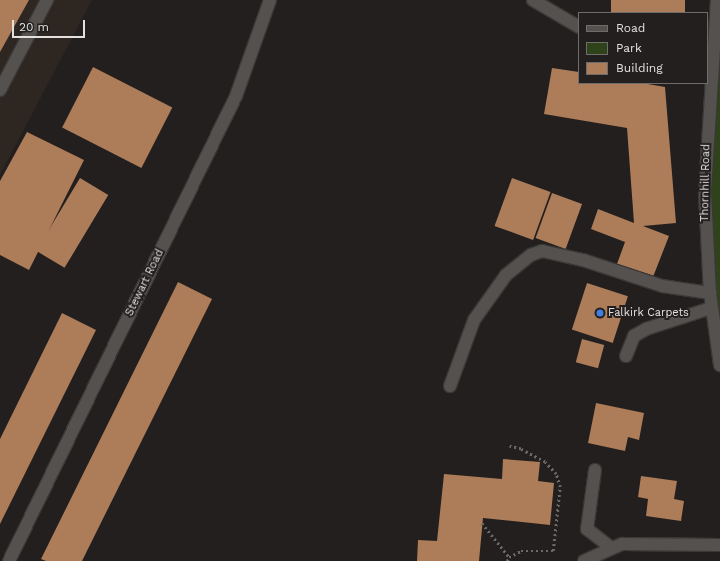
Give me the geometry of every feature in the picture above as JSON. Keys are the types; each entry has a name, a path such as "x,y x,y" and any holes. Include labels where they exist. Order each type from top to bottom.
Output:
{"street":[{"path":"0,90 47,0"},
{"name":"Stewart Road","path":"9,561 236,96 270,0"},
{"path":"533,0 578,25"},
{"name":"Thornhill Road","path":"717,0 710,59 705,192 710,293 720,366"},
{"path":"450,386 474,320 506,275 531,255 542,251 583,260 662,286 710,293"},
{"path":"626,356 634,336 646,329 712,308"},
{"path":"595,470 587,529 611,548"},
{"path":"584,561 622,544 720,545"}],"path":[{"path":"507,561 510,557 521,551 553,551 560,487 556,474 544,462 522,449 509,446"},
{"path":"482,523 510,557"}],"shaded area":[{"path":"0,0 92,0 0,175"}],"green space":[{"path":"720,0 720,365 706,150"}],"building":[{"path":"0,0 29,0 0,52"},
{"path":"611,0 685,0 685,12 611,12"},
{"path":"93,67 172,107 141,168 62,128"},
{"path":"552,68 578,72 578,84 648,84 665,87 676,223 643,226 669,236 653,277 617,264 625,242 591,229 598,209 634,223 627,128 544,114"},
{"path":"27,132 84,160 29,270 0,255 0,181"},
{"path":"80,178 108,195 65,268 36,251"},
{"path":"512,178 551,192 533,240 495,226"},
{"path":"552,193 582,204 566,249 536,238"},
{"path":"178,282 212,299 82,561 46,561 41,559"},
{"name":"Falkirk Carpets","path":"587,283 628,296 613,343 572,330"},
{"path":"62,313 96,330 0,524 0,439"},
{"path":"582,339 604,345 598,368 576,362"},
{"path":"596,403 644,413 639,440 628,437 625,451 588,443"},
{"path":"503,459 540,462 538,481 554,483 550,525 483,518 479,561 417,561 418,540 437,541 444,474 502,479"},
{"path":"641,476 677,481 674,499 684,501 681,521 646,516 648,499 638,497"}],"place":[{"name":"Falkirk Carpets","path":"600,313"}]}
